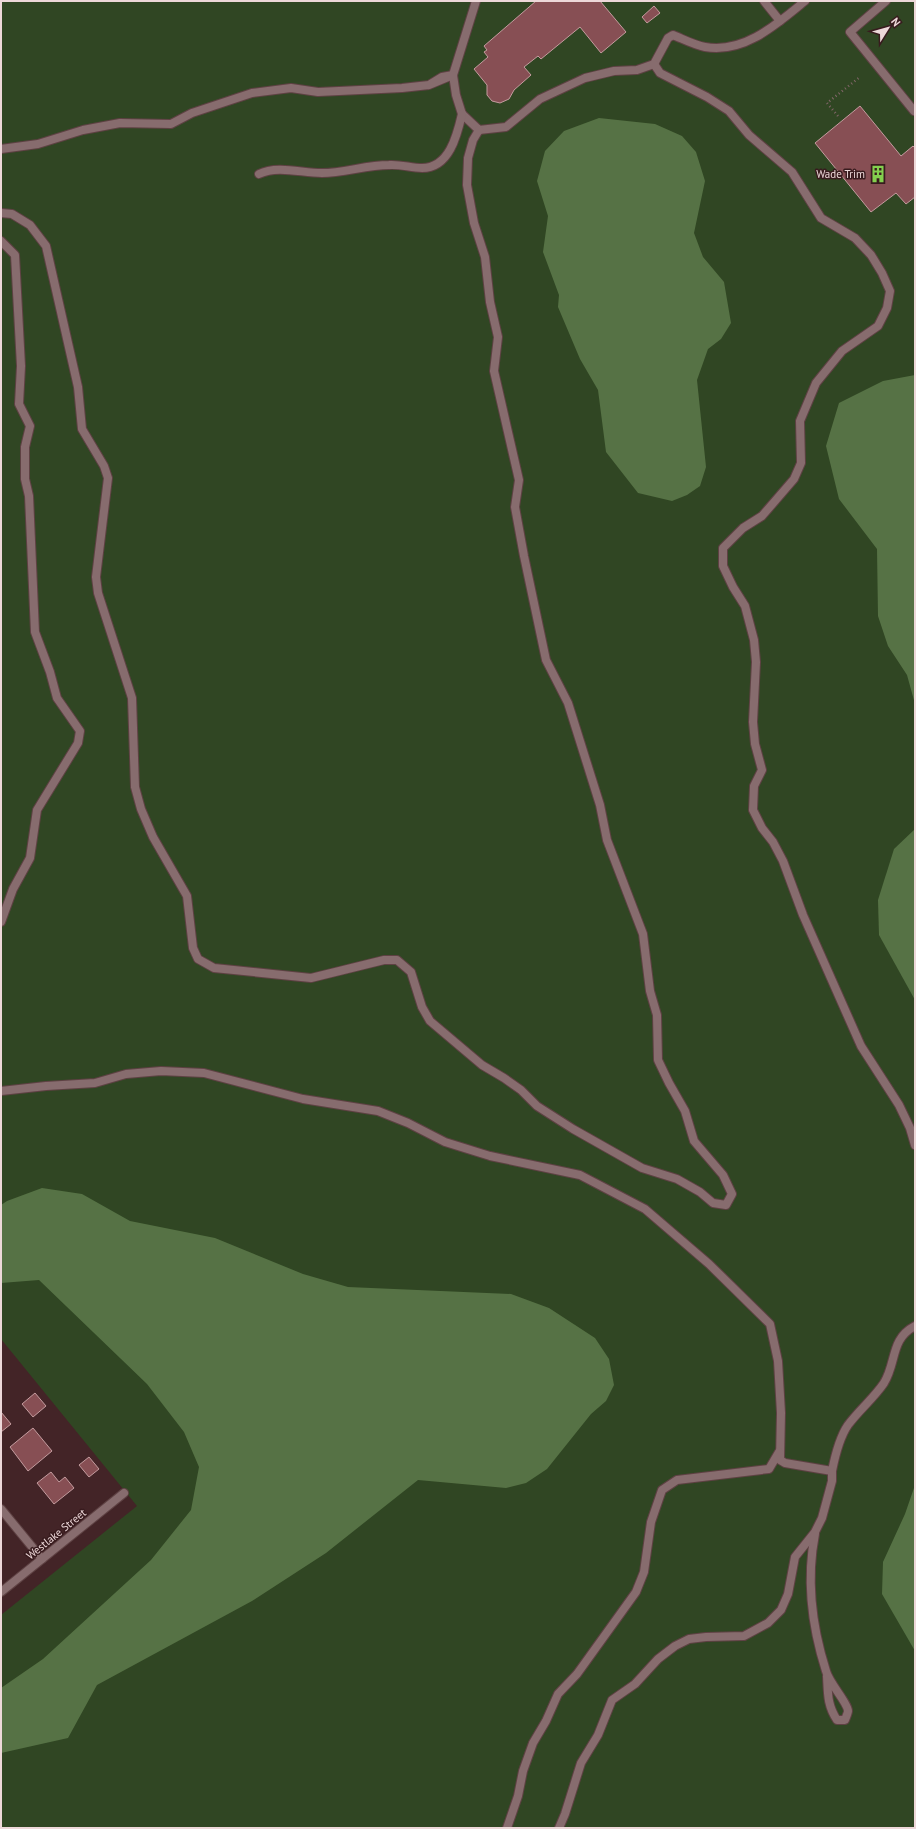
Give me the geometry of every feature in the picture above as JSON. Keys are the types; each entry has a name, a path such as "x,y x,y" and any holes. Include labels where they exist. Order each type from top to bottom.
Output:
{"street":[{"path":"476,1 453,74 456,95 462,114 479,130 506,127 540,99 585,78 614,71 637,70 654,64 668,38 673,36 705,47 733,46 762,34 805,1"},
{"path":"764,1 780,21"},
{"path":"886,1 850,32 914,111 915,110"},
{"path":"654,64 660,73 707,97 730,111 749,135 792,172 821,218 855,238 871,255 882,273 890,291 887,308 878,326 842,351 831,362 816,383 800,421 801,462 794,479 762,516 742,528 723,548 723,566 745,606 754,640 756,662 753,722 755,744 762,770 754,786 753,810 762,828 773,842 783,861 803,915 861,1046 899,1105 910,1128 915,1145"},
{"path":"1,149 38,144 84,130 120,123 171,124 192,113 252,93 291,88 318,92 402,88 429,85 442,77 453,74"},
{"path":"259,174 267,170 323,173 389,164 431,168 453,148 462,114"},
{"path":"1,213 12,214 30,224 46,246 78,387 82,429 104,466 108,478 96,577 98,593 132,698 135,787 141,809 153,837 187,896 193,948 198,959 214,968 311,978 384,960 397,960 411,972 422,1007 430,1021 482,1065 522,1090 537,1106 573,1129 642,1168 677,1179 700,1192 713,1203 726,1205 732,1194 723,1175 694,1141 685,1111 658,1060 657,1015 650,991 642,934 607,840 600,804 568,703 546,660 515,507 519,480 494,371 498,337 490,302 485,257 474,223 467,185 468,158 473,140 479,130"},
{"path":"1,242 15,255 22,366 19,404 30,426 25,447 25,479 29,496 35,632 50,672 57,698 80,731 78,743 37,810 30,858 13,889 1,922"},
{"path":"1,1091 95,1083 126,1074 161,1071 204,1073 303,1099 378,1111 408,1123 445,1142 490,1156 580,1175 645,1209 709,1264 770,1324 778,1361 781,1413 780,1460 785,1463 832,1471"},
{"path":"559,1828 565,1814 580,1763 598,1735 612,1700 635,1684 658,1659 675,1646 689,1639 744,1636 768,1623 781,1610 788,1594 795,1557 815,1532 822,1518 832,1481 832,1471 838,1448 847,1426 884,1382 896,1344 908,1330 915,1326"},
{"path":"507,1828 518,1796 523,1771 533,1743 546,1721 558,1694 577,1674 636,1592 644,1572 651,1522 662,1490 676,1480 769,1469 779,1451"},
{"name":"Westlake Street","path":"1,1592 124,1493"},
{"path":"1,1509 42,1559"},
{"path":"815,1532 810,1572 819,1648 827,1676 830,1710 837,1720 845,1720 848,1711 845,1702 827,1676"}],"path":[{"path":"838,116 827,103 860,77"}],"shaded area":[{"path":"1,1 915,1 915,1828 1,1828 1,1615 137,1506 1,1339"},
{"path":"599,118 655,124 682,136 696,152 705,181 694,233 703,257 724,282 731,323 721,339 708,349 697,380 706,467 700,486 687,495 672,501 638,493 606,452 598,390 580,359 558,307 559,295 543,252 548,216 537,181 545,151 564,131"},
{"path":"915,375 915,704 907,675 888,646 878,616 877,549 839,499 826,446 839,403 883,381"},
{"path":"915,829 915,1000 879,935 878,900 894,849"},
{"path":"42,1188 82,1194 130,1221 215,1238 303,1274 348,1287 511,1294 549,1308 595,1338 609,1359 614,1385 606,1401 591,1414 547,1469 526,1483 506,1488 418,1480 326,1553 252,1601 97,1685 68,1738 1,1753 1,1688 43,1659 151,1560 191,1510 199,1467 184,1432 147,1384 39,1280 1,1283 1,1205 7,1201"},
{"path":"915,1485 915,1651 882,1594 883,1562 905,1514"}],"building":[{"path":"536,1 600,1 626,32 601,53 580,27 541,59 538,56 524,67 531,75 514,90 509,99 500,103 492,101 487,95 487,85 474,69 488,57 484,52 487,50 484,46"},
{"path":"654,6 660,13 647,23 642,17"},
{"name":"Wade Trim","path":"860,106 901,156 913,146 915,148 915,197 906,204 896,193 871,212 815,143"},
{"path":"35,1393 46,1406 33,1417 22,1404"},
{"path":"1,1412 11,1424 1,1432"},
{"path":"33,1428 52,1451 28,1471 10,1447"},
{"path":"89,1457 99,1469 89,1477 79,1465"},
{"path":"51,1472 59,1482 65,1477 74,1488 54,1504 37,1483"}],"place":[{"name":"Wade Trim","path":"878,174"}]}
